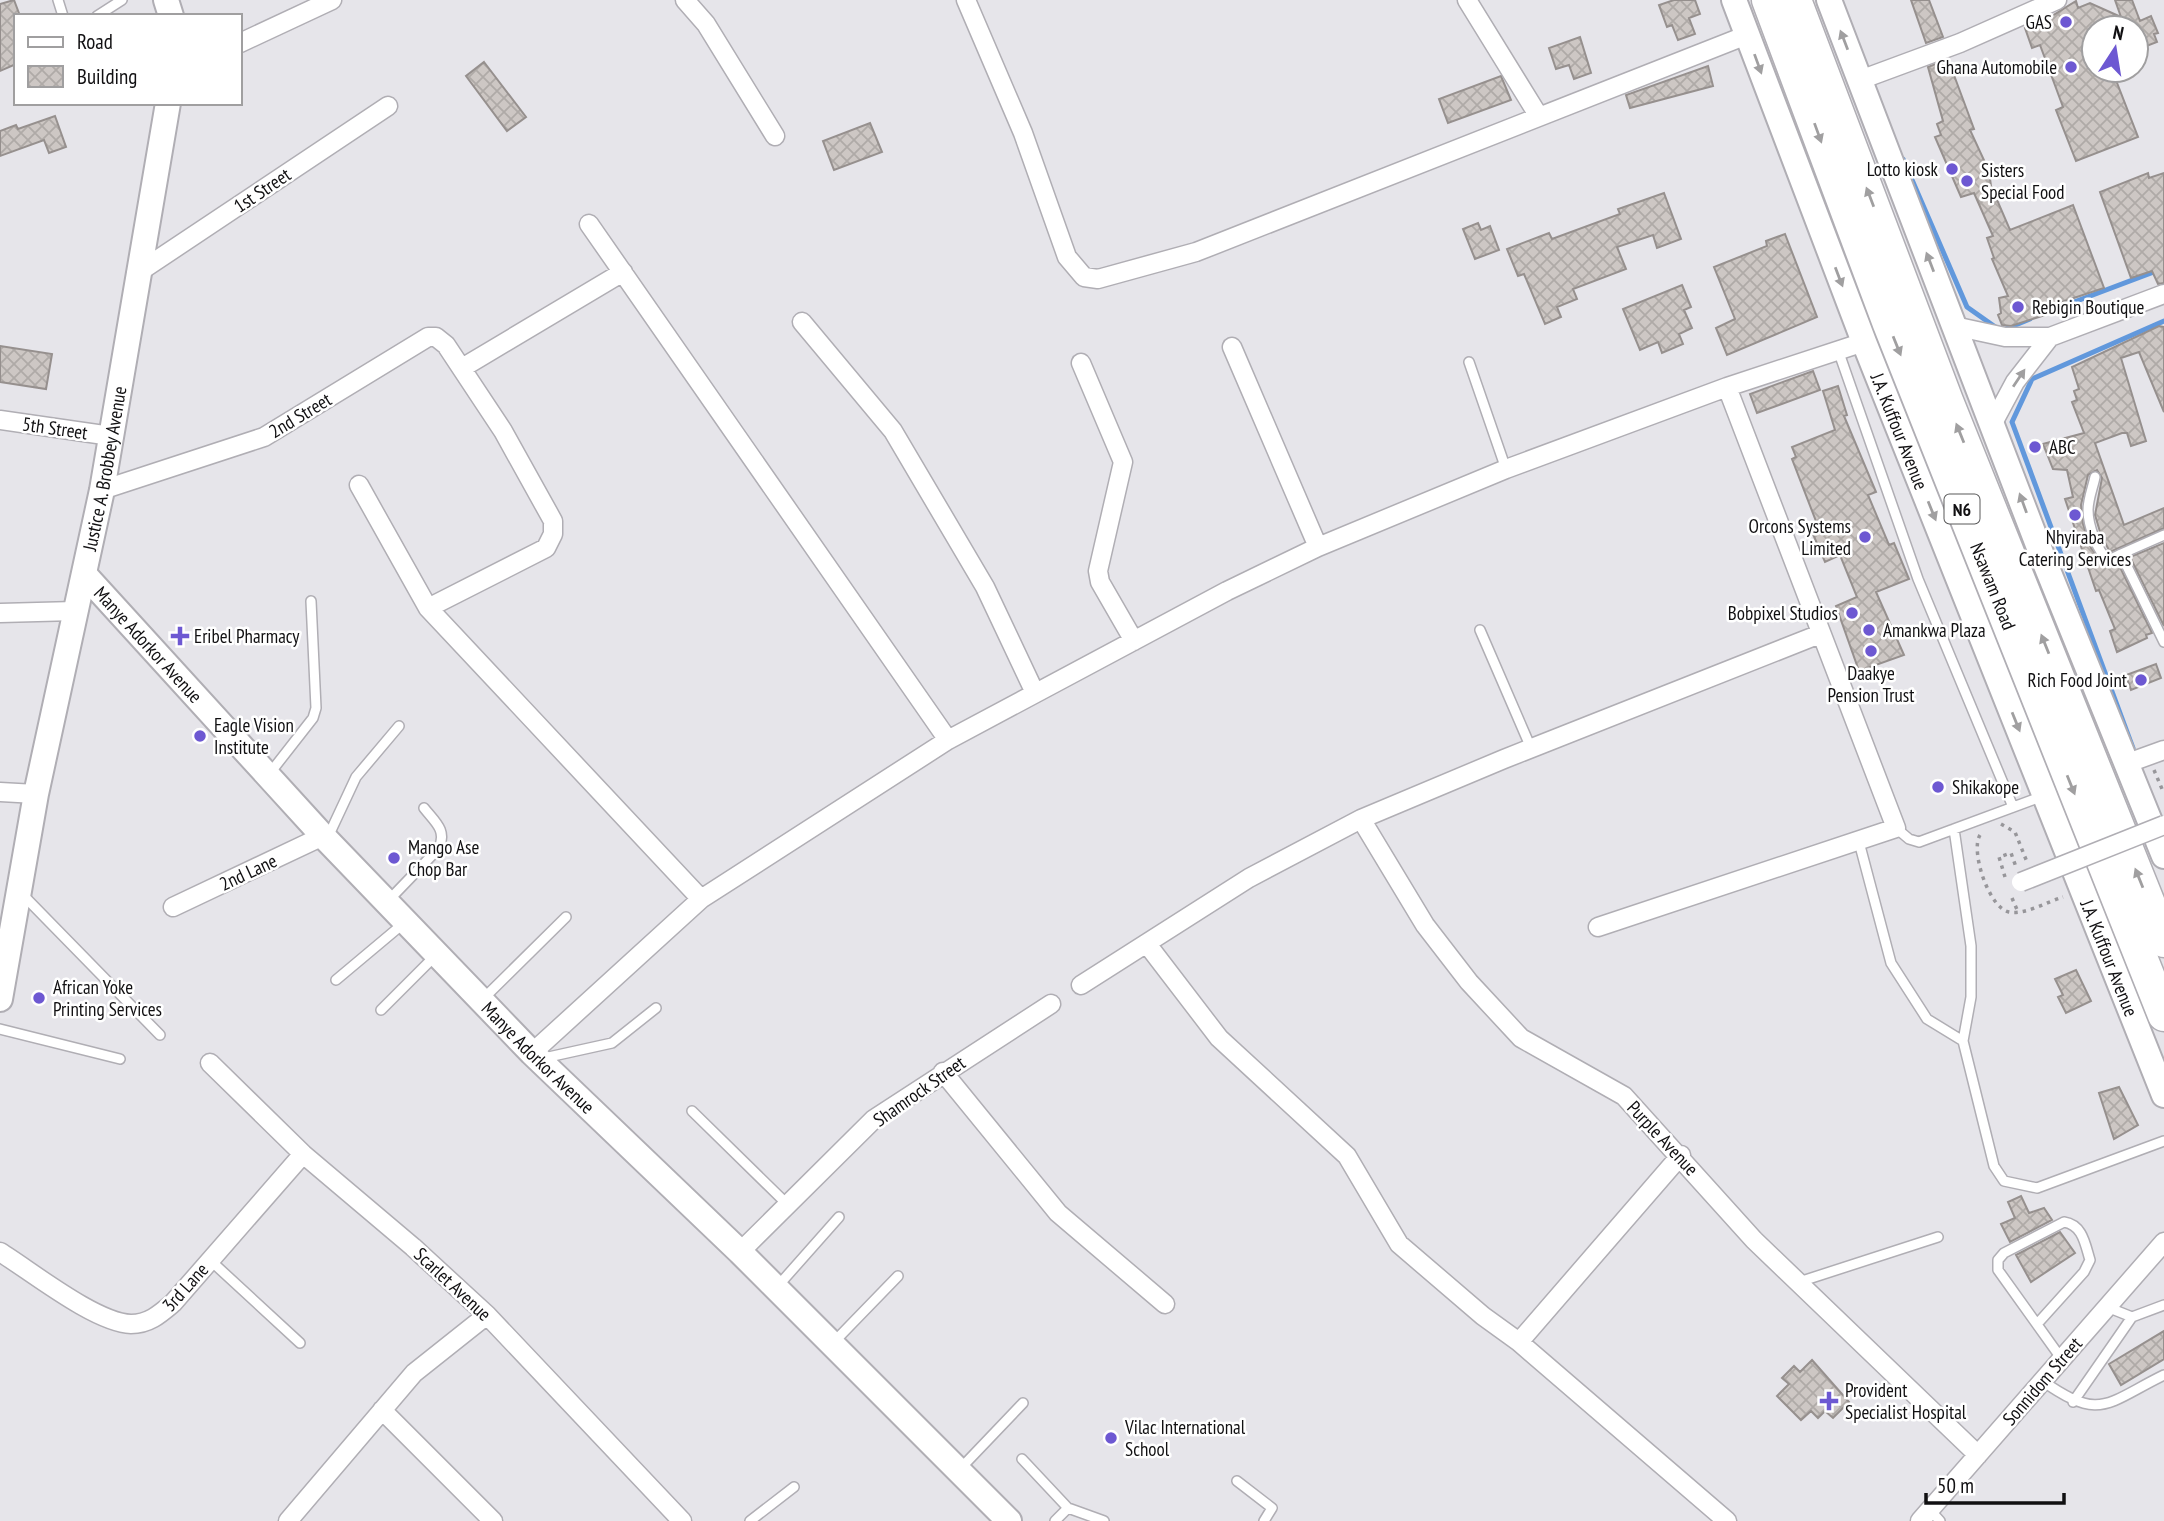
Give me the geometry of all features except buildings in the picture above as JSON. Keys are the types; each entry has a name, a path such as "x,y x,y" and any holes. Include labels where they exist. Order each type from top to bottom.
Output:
{"highway":[{"name":"Nsawam Road","path":"1768,0 1894,337 2164,1015"},
{"name":"Nsawam Road","path":"1795,0 1947,401 2164,941"}],"street":[{"path":"242,42 332,0"},
{"path":"685,0 706,24 775,136"},
{"path":"966,0 1023,133 1067,257 1084,277 1098,279 1196,252 1538,115 1747,35"},
{"path":"1467,0 1538,115"},
{"name":"J.A. Kuffour Avenue","path":"1734,0 1864,342 2164,1095"},
{"path":"1829,0 2043,558 2147,756 2164,856"},
{"path":"1860,80 1960,43 2057,0"},
{"name":"Justice A. Brobbey Avenue","path":"0,999 37,794 102,489 136,274 168,105"},
{"name":"1st Street","path":"136,274 388,106"},
{"path":"589,224 948,740"},
{"path":"428,608 546,548 553,534 553,521 503,431 461,368 623,272"},
{"path":"1954,326 2005,337 2050,337 2164,294"},
{"path":"802,322 893,431 985,587 1035,693"},
{"name":"2nd Street","path":"102,489 264,437 428,337 436,338 446,345 461,368"},
{"path":"1993,423 2015,382 2050,337"},
{"path":"536,1056 701,899 948,740 1035,693 1318,547 1506,468 1727,387 1864,342"},
{"path":"1232,348 1318,547"},
{"path":"1081,363 1123,462 1098,570 1100,582 1134,641"},
{"path":"1598,927 1896,828 1727,387"},
{"name":"5th Street","path":"0,420 110,436"},
{"path":"359,485 428,608 701,899"},
{"name":"Manye Adorkor Avenue","path":"85,575 325,838 536,1056 740,1252 1009,1521"},
{"path":"0,613 75,611"},
{"path":"1081,985 1249,878 1361,819 1531,748 1820,634"},
{"path":"0,792 37,794"},
{"name":"Purple Avenue","path":"1361,819 1425,925 1469,982 1521,1038 1624,1096 1681,1155 1754,1240 1978,1455"},
{"path":"2021,882 2164,825"},
{"name":"2nd Lane","path":"173,907 325,838"},
{"path":"1147,944 1219,1038 1347,1156 1399,1244 1483,1316 1519,1342 1727,1521"},
{"name":"Shamrock Street","path":"740,1252 874,1119 1051,1004"},
{"name":"Scarlet Avenue","path":"209,1063 303,1154 413,1247 487,1315 674,1518"},
{"path":"943,1072 1058,1213 1165,1304"},
{"name":"3rd Lane","path":"0,1252 104,1320 132,1324 155,1319 303,1154"},
{"path":"1519,1342 1681,1155"},
{"name":"Sonnidom Street","path":"1930,1517 2041,1380 2164,1242"},
{"path":"288,1521 382,1410 432,1356 487,1315"},
{"path":"382,1410 493,1521"}],"lane":[{"path":"100,14 122,0"},
{"path":"1838,349 1918,579 2013,807"},
{"path":"1469,362 1506,468"},
{"path":"2095,477 2088,519 2102,556 2109,560 2164,535"},
{"path":"2121,554 2164,642"},
{"path":"268,775 313,718 316,708 311,601"},
{"path":"1480,630 1531,748"},
{"path":"325,838 356,777 399,726"},
{"path":"1896,828 1909,839 1919,842 2045,796"},
{"path":"387,902 439,848 443,839 442,831 424,808"},
{"path":"1954,829 1970,946 1971,997 1963,1041 1994,1166 2004,1181 2037,1188 2164,1141"},
{"path":"1858,842 1891,963 1927,1019 1963,1041"},
{"path":"19,891 160,1035"},
{"path":"482,1000 566,917"},
{"path":"336,980 406,922"},
{"path":"381,1010 437,954"},
{"path":"536,1056 612,1044 656,1008"},
{"path":"0,1029 120,1059"},
{"path":"692,1111 788,1205"},
{"path":"776,1288 839,1217"},
{"path":"2038,1323 2084,1272 2091,1259 2079,1228 2071,1224 2064,1222 2004,1253 1998,1260 1998,1270 2061,1358"},
{"path":"1799,1282 1938,1237"},
{"path":"209,1260 300,1343"},
{"path":"832,1344 898,1276"},
{"path":"2073,1402 2132,1317 2164,1305"},
{"path":"2107,1307 2132,1317"},
{"path":"2041,1380 2073,1402 2102,1406 2164,1375"},
{"path":"958,1471 1023,1404"},
{"path":"1022,1459 1068,1508 1104,1521"},
{"path":"1237,1481 1272,1508 1264,1521"},
{"path":"750,1521 794,1487"},
{"path":"1055,1521 1068,1508"}],"path":[{"path":"2147,756 2164,794"}],"waterway":[{"path":"1903,159 1967,307 2001,331 2030,319"},
{"path":"2053,310 2164,268"},
{"path":"2133,748 2012,422 2032,379 2164,321"}],"place":[{"name":"GAS","path":"2066,22"},
{"name":"Ghana Automobile","path":"2071,67"},
{"name":"Lotto kiosk","path":"1952,169"},
{"name":"Sisters Special Food","path":"1967,181"},
{"name":"Rebigin Boutique","path":"2018,307"},
{"name":"ABC","path":"2035,447"},
{"name":"Nhyiraba Catering Services","path":"2075,515"},
{"name":"Orcons Systems Limited","path":"1865,537"},
{"name":"Bobpixel Studios","path":"1852,613"},
{"name":"Amankwa Plaza","path":"1869,630"},
{"name":"Eribel Pharmacy","path":"180,636"},
{"name":"Daakye Pension Trust","path":"1871,651"},
{"name":"Rich Food Joint","path":"2141,680"},
{"name":"Eagle Vision Institute","path":"200,736"},
{"name":"Shikakope","path":"1938,787"},
{"name":"Mango Ase Chop Bar","path":"394,858"},
{"name":"African Yoke Printing Services","path":"39,998"},
{"name":"Provident Specialist Hospital","path":"1829,1401"},
{"name":"Vilac International School","path":"1111,1438"}]}
